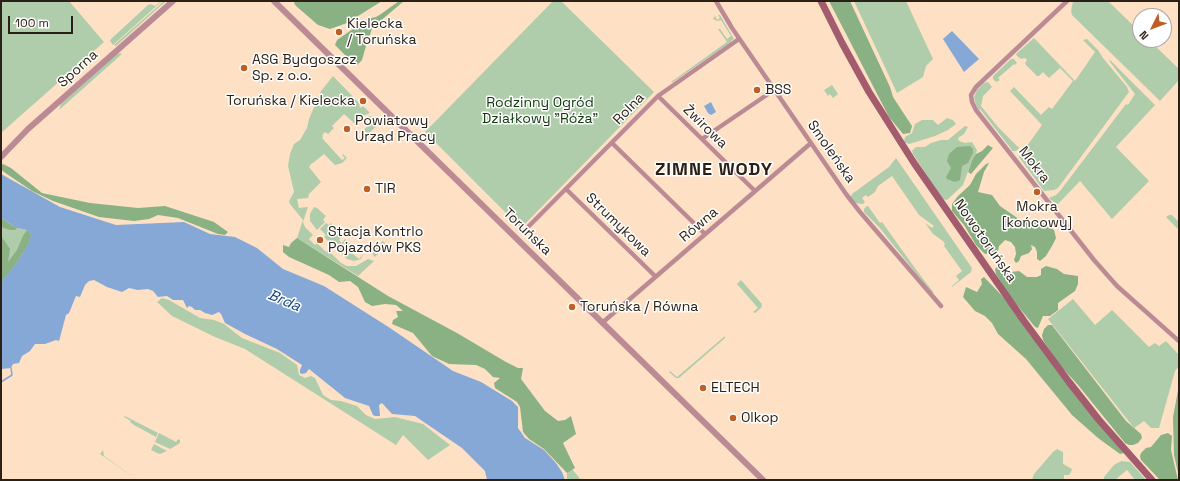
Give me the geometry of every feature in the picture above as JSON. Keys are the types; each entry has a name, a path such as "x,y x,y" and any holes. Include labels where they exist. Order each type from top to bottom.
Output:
{"main road":[{"name":"Nowotoruńska","path":"820,1 869,92 914,162 1024,321 1099,420 1152,480"}],"street":[{"name":"Sporna","path":"1,157 28,129 173,1"},
{"name":"Toruńska","path":"274,1 763,480"},
{"name":"Smoleńska","path":"716,1 739,39 860,212 941,306"},
{"name":"Mokra","path":"1067,1 976,86 972,95 972,102 976,110 1094,260 1117,286 1179,341"},
{"name":"Rolna","path":"529,226 658,96 739,39"},
{"path":"702,139 774,90"},
{"name":"Żwirowa","path":"658,96 755,191"},
{"path":"612,143 705,234"},
{"name":"Równa","path":"602,323 811,143"},
{"name":"Strumykowa","path":"566,189 655,276"}],"green space":[{"path":"1,1 69,1 104,42 1,133"},
{"path":"161,1 113,45 110,41 111,39 148,5 151,4 155,6"},
{"path":"164,1 166,1 116,46 114,45"},
{"path":"295,1 382,1 347,23 330,29 318,25 296,6 294,3"},
{"path":"399,1 404,1 372,28 370,35 366,37 366,46 362,60 357,65 354,64 335,45 337,40 360,24 376,17"},
{"name":"Rodzinny Ogród Działkowy \"Róża\"","path":"553,1 561,1 654,92 521,228 425,132"},
{"path":"829,1 850,1 890,87 893,97 912,126 910,133 903,134 889,117"},
{"path":"854,1 906,1 933,59 926,66 923,77 897,93"},
{"path":"1073,1 1108,1 1132,24 1132,48 1157,48 1179,69 1179,80 1160,101 1072,15 1071,11"},
{"path":"718,15 720,15 734,39 671,82 727,42 718,29 720,29 727,39 731,36 721,20 717,21 713,19 715,16 717,20 720,18"},
{"path":"1034,38 1075,81 1095,52 1083,40 1087,39 1098,50 1127,87 1129,92 1058,188 1044,191 1019,157 1042,125 1010,91 1014,87 1041,115 1049,107 1052,109 1073,81 1060,68 1049,78 1043,72 1037,76 1026,65 1025,63 1027,60 1025,58 1021,59 1017,56 1016,54"},
{"path":"117,54 122,54 59,110 61,104"},
{"path":"1011,59 1014,59 1017,63 998,78 1000,80 996,82 993,79 993,76"},
{"path":"1109,59 1155,105 1116,147 1149,181 1112,219 1080,181 1057,205 1049,198 1056,195 1060,191 1135,94"},
{"path":"333,76 360,104 359,106 361,108 363,106 370,113 365,115 355,124 344,114 332,126 334,128 328,134 325,132 322,135 322,138 342,160 345,158 342,155 343,154 347,158 342,163 335,165 324,154 312,163 309,167 321,182 309,194 308,198 297,199 299,208 308,207 303,222 305,227 313,235 309,239 315,245 317,243 326,252 328,250 341,263 347,266 356,266 368,259 374,261 358,276 297,238 303,220 289,201 294,192 288,166 290,154 294,144 300,140 307,128 309,119 321,91"},
{"path":"988,82 992,87 983,96 981,106 998,127 1019,148 1016,151 1011,151 1012,150 980,109 979,110 975,102 974,97 977,90 984,83"},
{"path":"832,85 838,94 833,98 830,94 828,96 824,90"},
{"path":"371,116 380,123 369,133 367,133 364,130 371,122 366,117"},
{"path":"947,118 953,120 956,124 948,130 935,136 909,144 904,142 905,137 912,133 915,124 922,120 933,120 938,125"},
{"path":"965,126 968,127 964,134 958,138 959,141 965,143 972,142 977,150 976,154 973,158 963,185 947,200 942,199 912,151 916,147 925,147 931,143 941,140 948,140"},
{"path":"988,145 993,148 971,174 968,172 973,158"},
{"path":"970,146 973,149 973,153 968,163 962,166 960,180 955,182 947,179 946,177 951,168 947,161 949,154 957,147"},
{"path":"896,158 972,268 971,272 952,287 959,280 956,276 962,271 944,246 945,244 943,241 933,234 925,223 932,228 934,226 919,215 892,176 878,186 875,192 868,197 866,195 862,198 865,202 863,204 855,203 851,197 852,194 889,167"},
{"path":"989,163 984,172 978,192 992,195 1000,206 1023,222 1038,220 1054,230 1056,238 1046,256 1040,261 1037,259 1035,247 1031,245 1032,249 1029,253 1021,256 1019,261 1016,263 1014,260 1016,254 1015,247 1011,242 1005,240 999,246 998,251 985,254 976,245 964,225 952,211 952,204 958,196 970,185 976,174"},
{"path":"3,164 11,168 42,193 90,203 138,208 165,206 214,222 228,232 225,235 218,234 178,218 158,215 149,219 134,221 99,217 53,201 32,191 4,172 1,169 1,165"},
{"path":"867,206 880,223 882,222 934,293 931,292 879,227 864,212 864,209"},
{"path":"314,207 326,216 323,220 325,222 317,230 310,221 310,214"},
{"path":"1172,215 1179,222 1179,230 1166,217"},
{"path":"1,218 17,228 27,230 31,235 39,239 1,295"},
{"path":"1,218 17,228 15,230 10,230 1,227"},
{"path":"326,223 329,225 331,223 334,227 326,237 328,235 330,237 334,234 332,232 335,229 342,236 339,240 342,243 345,239 350,244 346,248 359,259 363,254 361,259 354,261 347,259 324,237 326,235 320,229"},
{"path":"27,230 31,235 29,243 16,264 1,282 1,236 10,249 8,262 17,250"},
{"path":"297,238 388,296 457,333 506,362 518,368 523,368 521,379 545,411 558,421 565,420 571,416 576,434 563,443 575,468 567,473 544,449 529,439 523,432 520,407 517,402 495,388 494,383 500,378 493,377 485,369 476,365 449,364 432,356 413,333 392,324 393,320 398,317 396,311 403,311 396,305 385,304 372,306 365,302 358,287 350,281 339,282 329,275 289,257 283,252 283,245 289,247"},
{"path":"383,241 386,244 375,257 372,251"},
{"path":"1046,266 1057,269 1064,274 1078,276 1078,284 1075,291 1058,303 1058,310 1050,316 1043,316 1038,328 1035,327 1009,295 996,274 995,269 997,267 1001,267 1005,271 1019,271 1027,277 1037,277 1041,275 1041,269"},
{"path":"984,277 1006,300 1124,453 1120,454 1098,438 1072,415 1026,359 998,334 992,323 985,316 975,311 963,297 966,287 977,292 982,284 981,279"},
{"path":"741,280 762,304 761,308 755,313 753,312 758,308 737,284"},
{"path":"162,298 169,300 200,318 214,320 224,324 242,338 280,353 297,365 299,375 305,378 311,376 315,378 323,395 331,400 341,401 357,406 366,415 375,419 395,417 423,424 450,445 428,460 403,435 396,445 245,349 215,337 172,316 157,302"},
{"path":"1073,299 1095,325 1112,310 1149,347 1155,343 1159,346 1166,341 1179,355 1179,366 1175,371 1159,428 1151,428 1144,421 1134,428 1048,319"},
{"path":"1048,325 1052,325 1126,421 1141,434 1142,438 1138,443 1129,445 1125,443 1078,385 1058,363 1043,340 1042,335 1044,329"},
{"path":"725,336 725,338 679,378 676,378 669,372 670,371 677,377"},
{"path":"1179,385 1179,477 1174,455 1173,417"},
{"path":"125,416 158,433 156,437 134,425 130,422 131,421 124,417"},
{"path":"159,433 176,442 178,439 180,440 180,443 170,449 155,442"},
{"path":"1168,433 1172,436 1171,450 1178,480 1160,480 1141,460 1140,456 1146,448 1151,447 1161,435"},
{"path":"154,444 167,451 160,454 151,450"},
{"path":"1057,449 1063,452 1063,464 1072,469 1069,475 1064,475 1064,480 1032,480 1034,474"},
{"path":"103,450 104,456 138,480 100,454"},
{"path":"1121,461 1130,462 1146,480 1135,480 1127,470 1115,480 1104,480 1104,477 1114,465"},
{"path":"572,469 581,480 567,480 567,473"}],"water":[{"path":"952,31 979,59 964,72 943,39"},
{"path":"711,102 716,112 711,115 704,106"},
{"name":"Brda","path":"1,174 60,207 116,225 184,222 210,234 235,237 257,248 283,269 324,286 390,328 453,371 481,382 512,401 518,407 518,428 525,438 544,450 556,463 565,480 487,480 485,471 462,448 415,416 392,414 382,403 379,405 380,416 375,416 373,415 369,406 345,398 309,369 306,373 300,373 302,365 277,349 225,323 219,312 212,315 200,310 195,310 189,306 187,308 183,300 173,300 167,296 158,297 153,291 148,289 138,290 129,288 122,292 107,287 94,280 89,281 85,285 80,297 76,296 69,313 66,315 59,341 56,340 45,344 35,344 30,351 22,356 19,363 13,364 11,368 1,369 1,282 16,264 29,243 31,235 27,230 17,228 1,218"}],"waterway":[{"path":"1,382 12,375 11,368"}],"place":[{"name":"Kielecka / Toruńska","path":"339,32"},
{"name":"ASG Bydgoszcz Sp. z o.o.","path":"244,68"},
{"name":"BSS","path":"757,90"},
{"name":"Toruńska / Kielecka","path":"363,101"},
{"name":"Powiatowy Urząd Pracy","path":"347,129"},
{"name":"TIR","path":"367,189"},
{"name":"Mokra [końcowy]","path":"1037,192"},
{"name":"Stacja Kontrlo Pojazdów PKS","path":"320,240"},
{"name":"Toruńska / Równa","path":"572,307"},
{"name":"ELTECH","path":"703,388"},
{"name":"Olkop","path":"733,418"}],"district":[{"name":"ZIMNE WODY","path":"714,170"}]}
